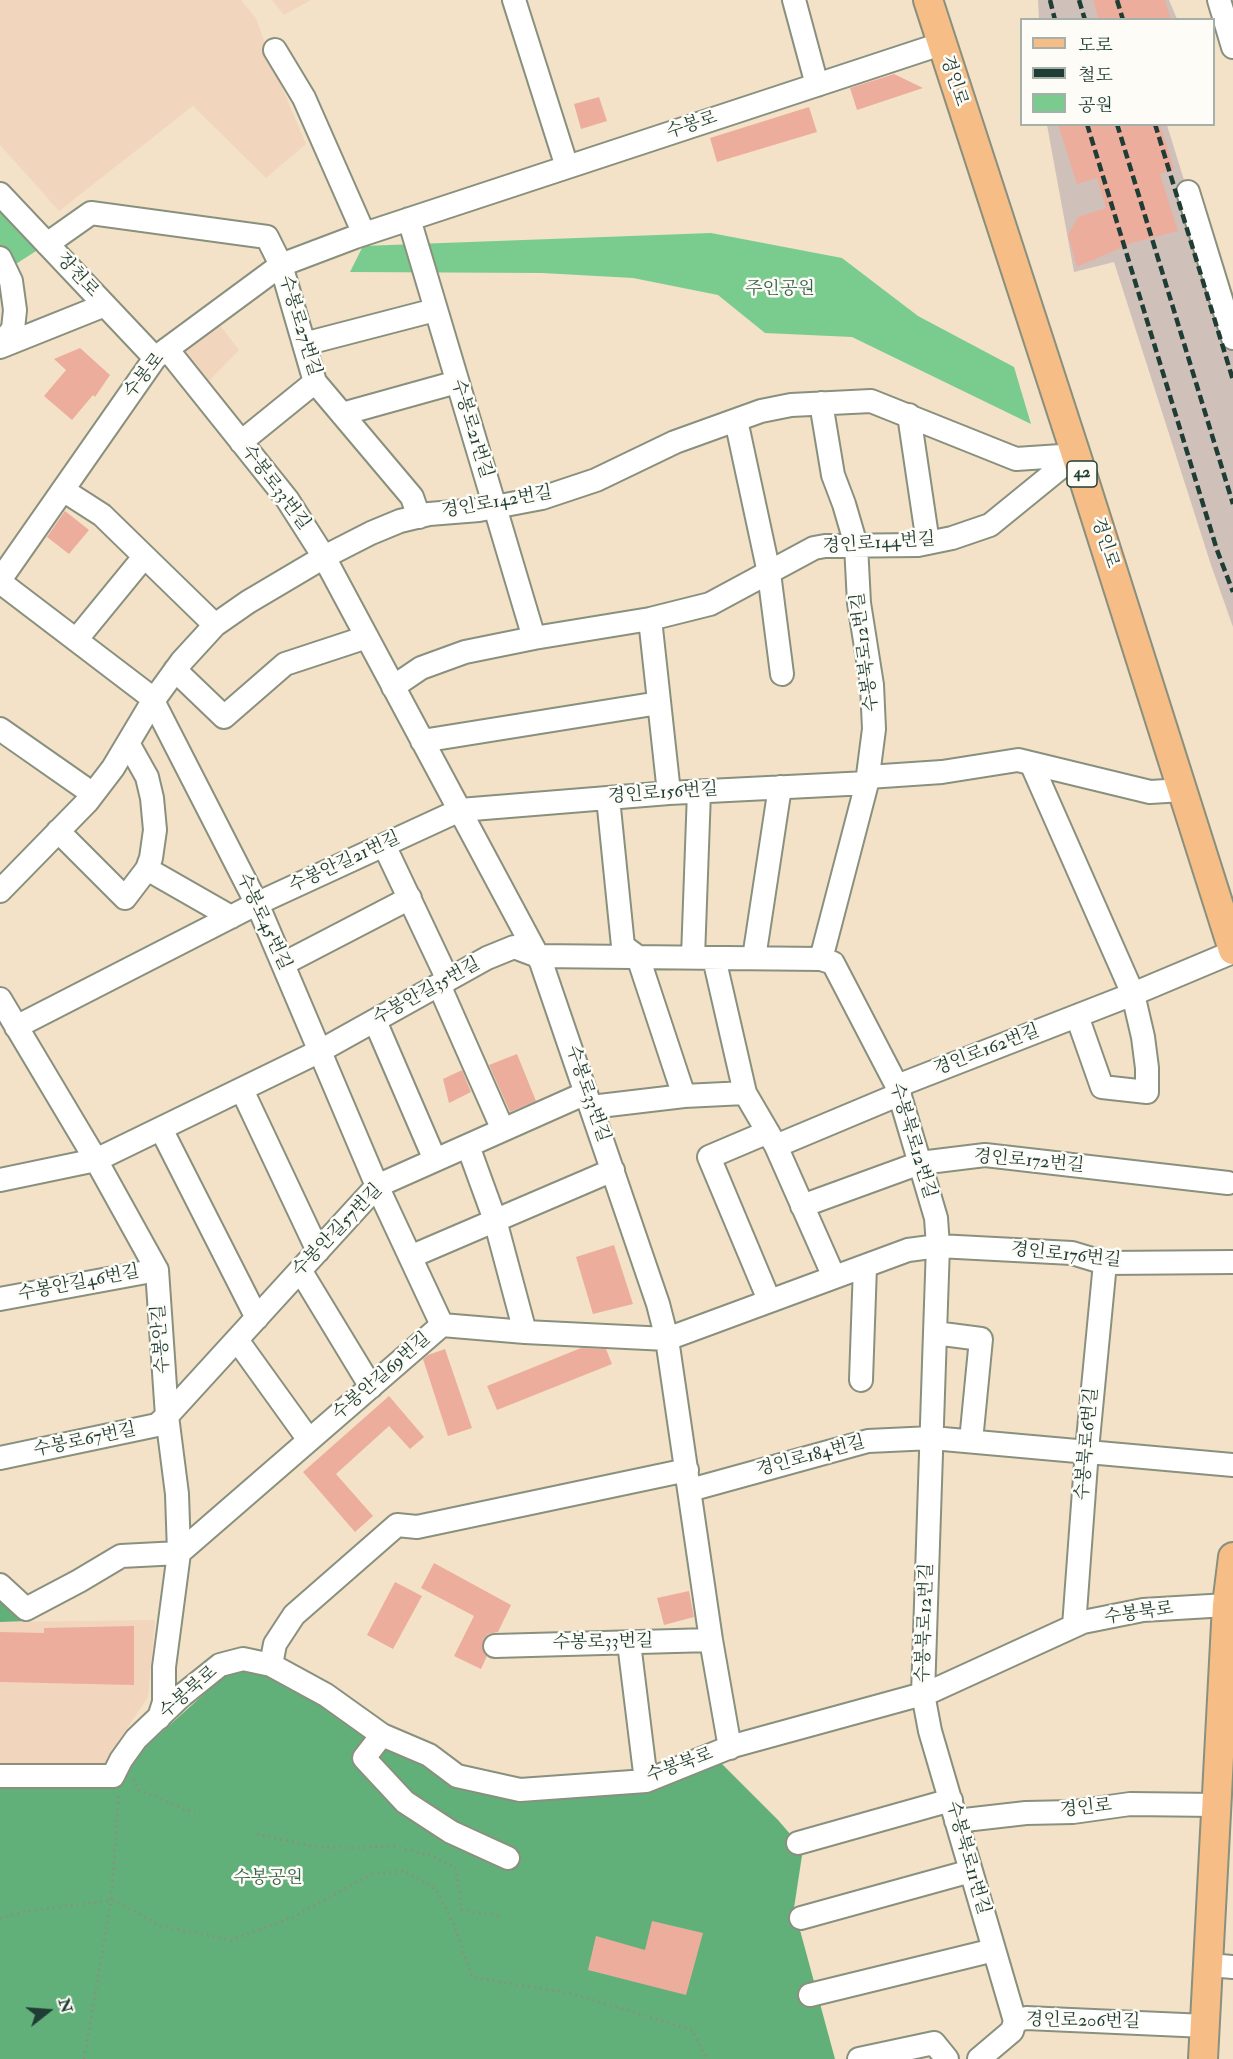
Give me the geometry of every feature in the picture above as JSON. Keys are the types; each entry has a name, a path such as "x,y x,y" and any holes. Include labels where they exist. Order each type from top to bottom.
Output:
{"main road":[{"name":"경인로","path":"928,0 1076,455 1233,951"},
{"path":"1203,2059 1206,2026 1221,1966 1216,1805 1228,1682 1227,1605 1233,1557"}],"street":[{"path":"514,0 567,167"},
{"path":"794,0 817,85"},
{"path":"1220,0 1233,47"},
{"name":"수봉로","path":"0,581 161,354 281,265 364,234 941,44"},
{"path":"275,50 304,98 364,234"},
{"path":"1188,192 1232,328"},
{"name":"장천로","path":"0,194 105,304 161,354"},
{"path":"47,244 91,213 267,237 281,265"},
{"name":"수봉로21번길","path":"409,219 534,638"},
{"path":"0,258 11,281 15,310 13,329 0,346"},
{"name":"수봉로27번길","path":"281,265 315,382 412,497 419,517"},
{"path":"0,346 105,304"},
{"path":"304,344 435,310"},
{"name":"수봉로33번길","path":"161,354 241,442 287,499 324,557 538,956 613,1170 658,1304 667,1339 711,1640 730,1748"},
{"path":"241,442 315,382"},
{"path":"342,414 457,382"},
{"name":"경인로142번길","path":"0,891 93,794 113,768 153,701 175,670 214,626 248,602 370,533 400,521 419,517 542,498 596,480 675,442 761,411 791,405 871,401 1016,459 1076,455"},
{"path":"821,403 833,475 856,545"},
{"path":"909,415 928,543"},
{"path":"736,420 768,573 782,674"},
{"name":"경인로144번길","path":"393,687 421,668 465,652 650,619 710,604 814,548 918,545 952,538 990,525 1076,455"},
{"path":"63,490 102,516 214,626"},
{"name":"수봉북로12번길","path":"856,545 859,603 872,684 874,729 867,780 821,959 833,963 839,971 899,1090 936,1218 938,1246 933,1438 923,1694"},
{"path":"76,640 144,557"},
{"name":"수봉로45번길","path":"0,581 151,697 256,904 377,1186 442,1325"},
{"path":"650,619 669,793"},
{"path":"175,670 224,717 285,664 367,638"},
{"path":"422,741 659,703"},
{"path":"0,729 93,794"},
{"path":"58,831 125,898 147,869 155,830 152,798 147,777 128,743"},
{"name":"경인로156번길","path":"460,810 867,780 942,772 1017,760 1150,792 1183,790"},
{"path":"1031,763 1133,994 1143,1037 1147,1092 1102,1087 1077,1016"},
{"path":"754,958 780,787"},
{"path":"699,792 704,957 746,1093 772,1139 834,1277"},
{"path":"608,798 623,946 638,957 684,1096"},
{"name":"수봉안길21번길","path":"16,1027 231,916 460,810"},
{"path":"384,845 410,898 503,1130"},
{"path":"147,869 231,916"},
{"path":"283,964 410,898"},
{"name":"수봉안길35번길","path":"0,1180 96,1160 320,1051 487,958 514,947 538,956 821,959"},
{"name":"경인로162번길","path":"772,1139 899,1090 1233,951"},
{"name":"수봉안길","path":"0,999 96,1160 158,1270 167,1416 177,1494 179,1553 164,1667 164,1702 159,1718"},
{"path":"375,1021 435,1160"},
{"path":"242,1090 318,1251"},
{"name":"수봉안길57번길","path":"167,1416 377,1186 503,1130 589,1100 746,1093"},
{"path":"161,1129 257,1318"},
{"path":"769,1300 709,1157 772,1139"},
{"path":"468,1146 495,1220 525,1332"},
{"name":"경인로172번길","path":"802,1206 920,1162 985,1155 1228,1183"},
{"path":"410,1257 613,1170"},
{"name":"경인로176번길","path":"667,1339 908,1250 938,1246 1072,1253 1105,1263 1233,1262"},
{"name":"수봉북로6번길","path":"1074,1626 1087,1450 1105,1263"},
{"path":"861,1380 865,1266"},
{"name":"수봉안길46번길","path":"0,1299 158,1270"},
{"path":"300,1270 371,1387"},
{"name":"수봉안길69번길","path":"179,1553 442,1325 525,1332 667,1339"},
{"path":"935,1333 981,1339 971,1441"},
{"path":"237,1340 309,1440"},
{"name":"수봉로67번길","path":"0,1458 142,1429 157,1425 167,1416"},
{"name":"경인로184번길","path":"688,1480 868,1441 933,1438 1087,1450 1233,1465"},
{"path":"271,1665 275,1644 294,1615 397,1525 417,1527 688,1480"},
{"path":"0,1586 26,1609 121,1556 179,1553"},
{"name":"수봉북로","path":"0,1776 113,1776 136,1739 180,1697 220,1665 243,1659 271,1665 327,1695 382,1735 429,1755 457,1776 520,1790 646,1781 730,1748 923,1694 1083,1622 1143,1610 1227,1605"},
{"name":"수봉로33번길","path":"495,1646 711,1640"},
{"path":"629,1643 646,1781"},
{"name":"수봉북로11번길","path":"923,1694 930,1731 1015,2021"},
{"path":"382,1735 364,1758 405,1802 451,1832 508,1858"},
{"name":"경인로","path":"798,1843 953,1810 1026,1813 1073,1812 1155,1802 1216,1805"},
{"path":"801,1918 971,1871"},
{"path":"810,1995 994,1950"},
{"name":"경인로206번길","path":"978,2059 1012,2031 1015,2021 1026,2018 1206,2026"},
{"path":"859,2059 934,2043 947,2059"}],"path":[{"path":"121,1760 140,1790 195,1813"},
{"path":"84,2059 111,1900 121,1760"},
{"path":"257,1834 316,1847 392,1846 429,1855 455,1867 462,1910 502,1916"},
{"path":"0,1918 28,1911 111,1900 161,1926 231,1940 294,1917 372,1874 405,1871 436,1889 454,1925 472,1977 573,1994 692,2031 706,2059"}],"shaded area":[{"path":"0,0 241,0 256,18 274,69 306,144 266,178 193,106 59,211 0,145"},
{"path":"272,0 311,0 284,15"},
{"path":"1038,0 1169,0 1177,18 1039,18"},
{"path":"1047,126 1167,126 1233,339 1233,627 1114,262 1074,272"},
{"path":"219,324 239,350 208,382 182,353"},
{"path":"155,1620 148,1697 117,1743 113,1776 0,1776 0,1622"}],"green space":[{"path":"0,194 47,244 5,271 0,267"},
{"name":"주인공원","path":"711,233 842,258 918,316 1014,367 1031,424 852,337 765,333 718,295 633,278 542,273 350,272 363,246"},
{"path":"0,1593 29,1621 0,1622"},
{"name":"수봉공원","path":"243,1659 382,1735 520,1790 719,1761 778,1820 803,1849 794,1908 835,2059 0,2059 0,1776 113,1776"}],"building":[{"path":"1093,0 1165,0 1170,18 1098,18"},
{"path":"894,74 923,88 857,110 850,88"},
{"path":"599,97 607,121 581,129 574,104"},
{"path":"809,107 817,132 717,162 710,138"},
{"path":"1059,126 1161,126 1174,169 1160,174 1178,231 1132,243 1077,267 1068,235 1078,217 1106,208 1097,178 1077,184"},
{"path":"80,348 110,375 95,397 93,395 72,420 44,396 66,370 54,359"},
{"path":"65,511 89,530 69,554 47,537"},
{"path":"517,1054 536,1101 510,1112 489,1065"},
{"path":"462,1070 471,1092 449,1103 443,1079"},
{"path":"614,1245 633,1304 593,1314 576,1257"},
{"path":"581,1348 606,1349 612,1364 497,1410 487,1386"},
{"path":"445,1349 472,1428 448,1436 423,1359"},
{"path":"389,1396 424,1437 410,1449 389,1426 336,1474 373,1516 355,1532 303,1472"},
{"path":"434,1563 511,1605 498,1632 488,1634 483,1640 482,1647 487,1656 481,1669 454,1656 474,1616 421,1588"},
{"path":"395,1582 422,1596 393,1649 367,1635"},
{"path":"689,1591 694,1617 664,1625 657,1598"},
{"path":"134,1626 134,1685 0,1682 0,1632 44,1633 44,1628"},
{"path":"652,1921 703,1933 686,1995 588,1970 596,1936 645,1950"}],"railway":[{"path":"1050,0 1054,18"},
{"path":"1079,0 1084,18"},
{"path":"1117,0 1122,18"},
{"path":"1088,126 1217,550 1233,592"},
{"path":"1118,126 1233,504"},
{"path":"1156,126 1233,380"}]}
